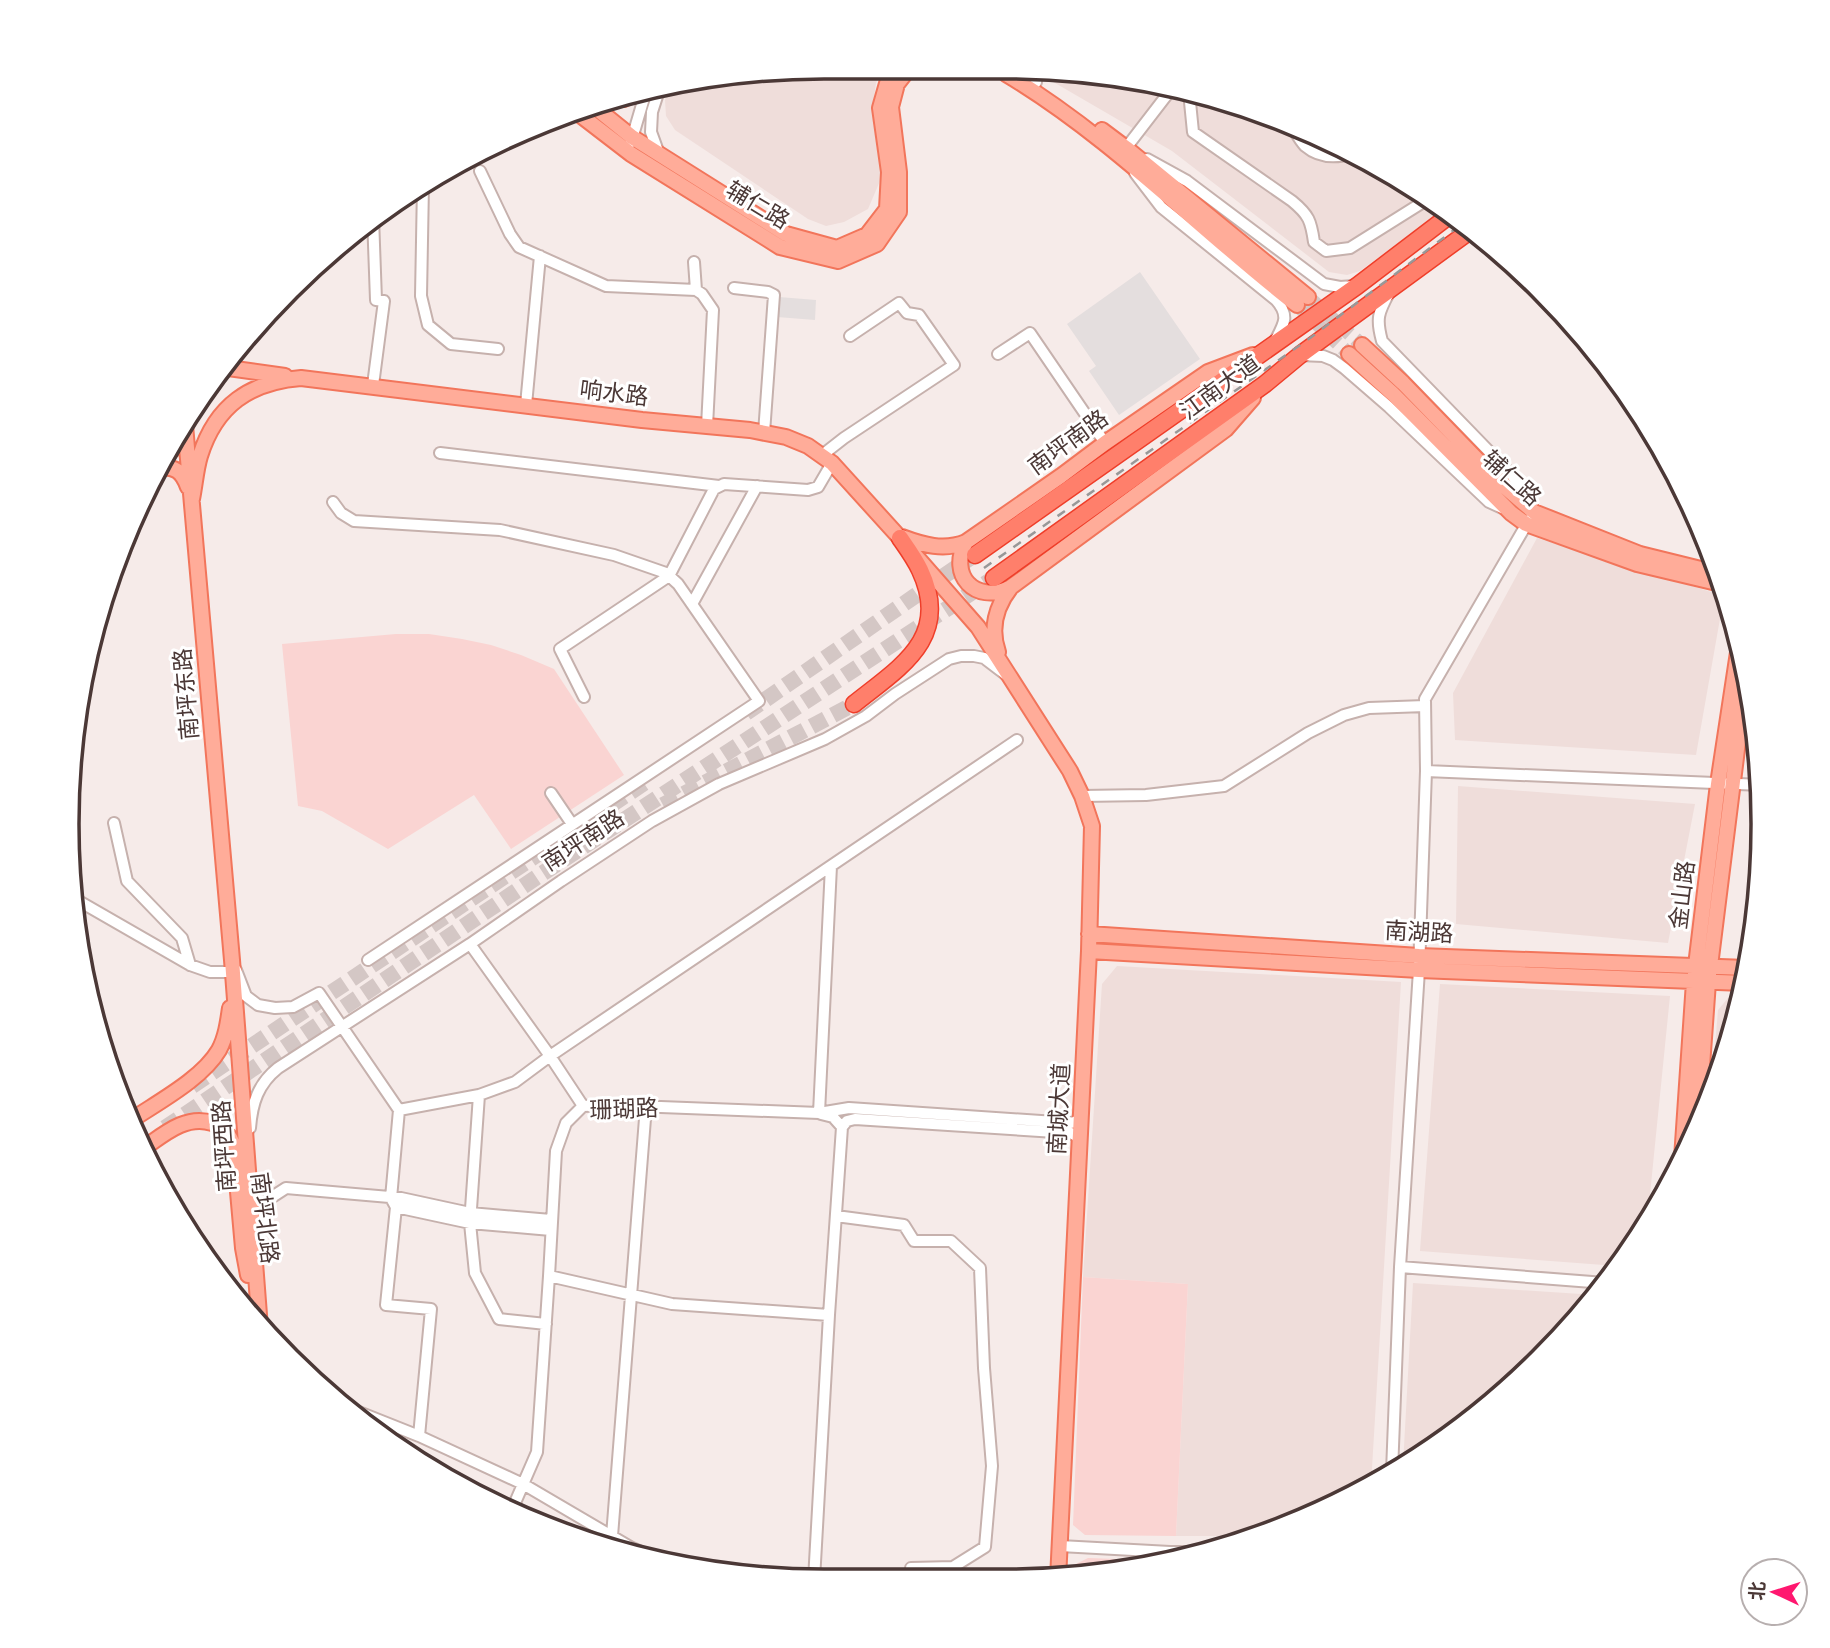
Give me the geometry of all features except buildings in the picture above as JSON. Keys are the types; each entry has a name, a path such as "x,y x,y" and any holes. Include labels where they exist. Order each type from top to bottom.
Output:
{"highway":[{"name":"江南大道","path":"970,549 1357,286 1443,221"},
{"name":"江南大道","path":"994,578 1265,384 1392,286 1463,236"},
{"path":"854,704 904,664 919,646 927,627 929,595 919,568 899,536"}],"main road":[{"name":"辅仁路","path":"602,113 632,137 786,234 838,248 867,235 887,209 889,172 880,108 889,79"},
{"name":"辅仁路","path":"584,118 631,154 780,247 838,261 877,244 899,212 900,172 891,107 901,79"},
{"path":"1032,81 1124,153 1302,301"},
{"name":"辅仁路","path":"1362,345 1403,383 1530,518 1637,564 1711,582"},
{"name":"南坪南路","path":"899,536 938,547 956,546 970,549 1105,443 1208,372 1268,347"},
{"name":"辅仁路","path":"1349,354 1393,394 1511,513 1640,554 1707,571"},
{"path":"234,369 301,378"},
{"name":"响水路","path":"192,499 199,458 205,441 223,413 249,391 279,380 301,378 373,386 786,437 808,446 827,460 899,536 978,627 1002,663"},
{"path":"970,549 960,552 961,573 965,581 975,589 987,593 998,593 1011,587 1226,429 1265,384"},
{"name":"南坪东路","path":"186,439 232,966"},
{"path":"170,469 182,473 192,499"},
{"path":"1002,663 995,645 995,615 1001,599 1011,587"},
{"name":"南城大道","path":"1002,663 1070,771 1083,796 1091,826 1089,951 1059,1568"},
{"name":"金山路","path":"1685,1130 1736,676"},
{"name":"金山路","path":"1725,785 1741,703"},
{"name":"南湖路","path":"1089,934 1419,963 1737,968"},
{"path":"1089,951 1419,963 1734,983"},
{"path":"138,1116 201,1073 220,1048 230,1010 232,966"},
{"name":"南坪西路","path":"232,966 259,1309"},
{"name":"金山路","path":"1699,1098 1701,982"},
{"name":"南坪北路","path":"151,1143 172,1129 194,1121 217,1124 230,1137 234,1147 243,1248 255,1305"}],"street":[{"path":"1124,153 1166,96"},
{"path":"656,98 652,112 651,132 659,154"},
{"path":"631,154 632,137 643,101"},
{"path":"1190,102 1193,132 1306,212 1314,242 1326,251 1350,248 1420,204"},
{"path":"1300,139 1304,145 1322,155 1337,157"},
{"path":"1124,153 1187,181 1324,284 1357,286"},
{"path":"1124,153 1161,207 1283,308 1284,323 1268,347"},
{"path":"480,172 519,247 606,286 696,290 702,294 713,310 707,426"},
{"path":"424,196 421,296 428,325 451,344 498,349"},
{"path":"373,230 376,300 384,301 373,386"},
{"path":"526,405 540,256"},
{"path":"694,262 696,290"},
{"path":"1392,286 1379,312 1377,325 1382,341 1511,475 1530,518 1425,699 1426,771 1419,963 1400,1267 1392,1461"},
{"path":"734,288 774,295 764,433"},
{"path":"584,697 560,649 670,576 714,489 723,484 808,490 818,487 827,460 844,438 954,365 919,315 907,313 899,303 850,336"},
{"path":"998,354 1030,333 1105,443"},
{"path":"1300,355 1323,356 1344,368 1489,502 1511,513"},
{"path":"440,453 719,486"},
{"path":"333,502 341,513 354,521 500,530 614,555 666,573 678,584 692,604 757,486"},
{"name":"南坪南路","path":"368,960 759,701 692,604"},
{"name":"南坪南路","path":"248,1155 251,1109 255,1097 261,1085 278,1068 470,944 652,821 719,784 825,739 866,716 949,659 961,656 984,658 1011,678"},
{"path":"1083,796 1146,795 1224,786 1308,733 1344,715 1369,708 1425,706"},
{"path":"399,1110 479,1095 515,1082 1017,740"},
{"path":"1426,771 1750,785"},
{"path":"551,793 572,824"},
{"path":"114,823 127,881 182,938 190,965"},
{"path":"831,866 819,1113 833,1117 842,1127"},
{"path":"83,905 190,965 210,972 232,966 246,996 258,1005 293,1007 319,993 399,1110 396,1201 386,1305 431,1309 419,1436"},
{"path":"470,944 583,1106"},
{"path":"479,1095 470,1218 475,1272 499,1319 546,1324"},
{"name":"珊瑚路","path":"515,1502 537,1452 556,1152 566,1124 583,1106 819,1113 849,1108 1070,1123 1081,1117"},
{"path":"612,1536 646,1106"},
{"path":"815,1569 842,1127 847,1121 855,1119 1071,1133 1080,1142"},
{"path":"254,1248 269,1199 285,1188 396,1201 470,1218 551,1225"},
{"path":"836,1216 904,1225 914,1241 951,1241 980,1268 992,1466 985,1547 953,1567 911,1569"},
{"path":"1400,1267 1594,1282"},
{"path":"549,1276 672,1304 829,1315"},
{"path":"375,1418 523,1484 617,1540"},
{"path":"1060,1546 1165,1552"}],"shaded area":[{"path":"878,79 872,113 883,174 868,209 844,222 826,226 808,219 675,130 666,116 666,96 679,93 775,80"},
{"path":"1050,80 1151,93 1246,118 1336,156 1379,179 1436,215 1360,271 1347,275 1329,272 1172,151"},
{"path":"1140,272 1200,359 1119,415 1089,371 1096,366 1067,324"},
{"path":"779,297 816,300 815,320 777,317"},
{"path":"1537,538 1715,593 1721,614 1696,755 1455,740 1453,693"},
{"path":"396,634 429,634 491,645 554,669 624,775 511,849 474,795 388,849 322,811 298,806 282,644"},
{"path":"1458,786 1695,804 1668,943 1456,924"},
{"path":"1117,966 1401,982 1372,1473 1291,1513 1226,1536 1176,1536 1188,1284 1083,1277 1102,984"},
{"path":"1440,984 1670,996 1649,1200 1606,1265 1420,1251"},
{"path":"1730,998 1714,1057 1718,1010"},
{"path":"1083,1277 1188,1284 1176,1536 1085,1535 1073,1525"},
{"path":"1413,1283 1583,1294 1533,1351 1497,1384 1460,1415 1404,1454"},
{"path":"1088,1558 1125,1559 1103,1563 1072,1566"}],"tunnel":[{"path":"1308,297 1362,345"},
{"path":"1297,305 1349,354"},
{"path":"746,713 970,558"},
{"path":"165,1128 540,875 994,578"},
{"path":"663,805 854,704"},
{"path":"192,1086 644,783"}],"railway":[{"path":"984,568 1310,338 1455,229"}]}
